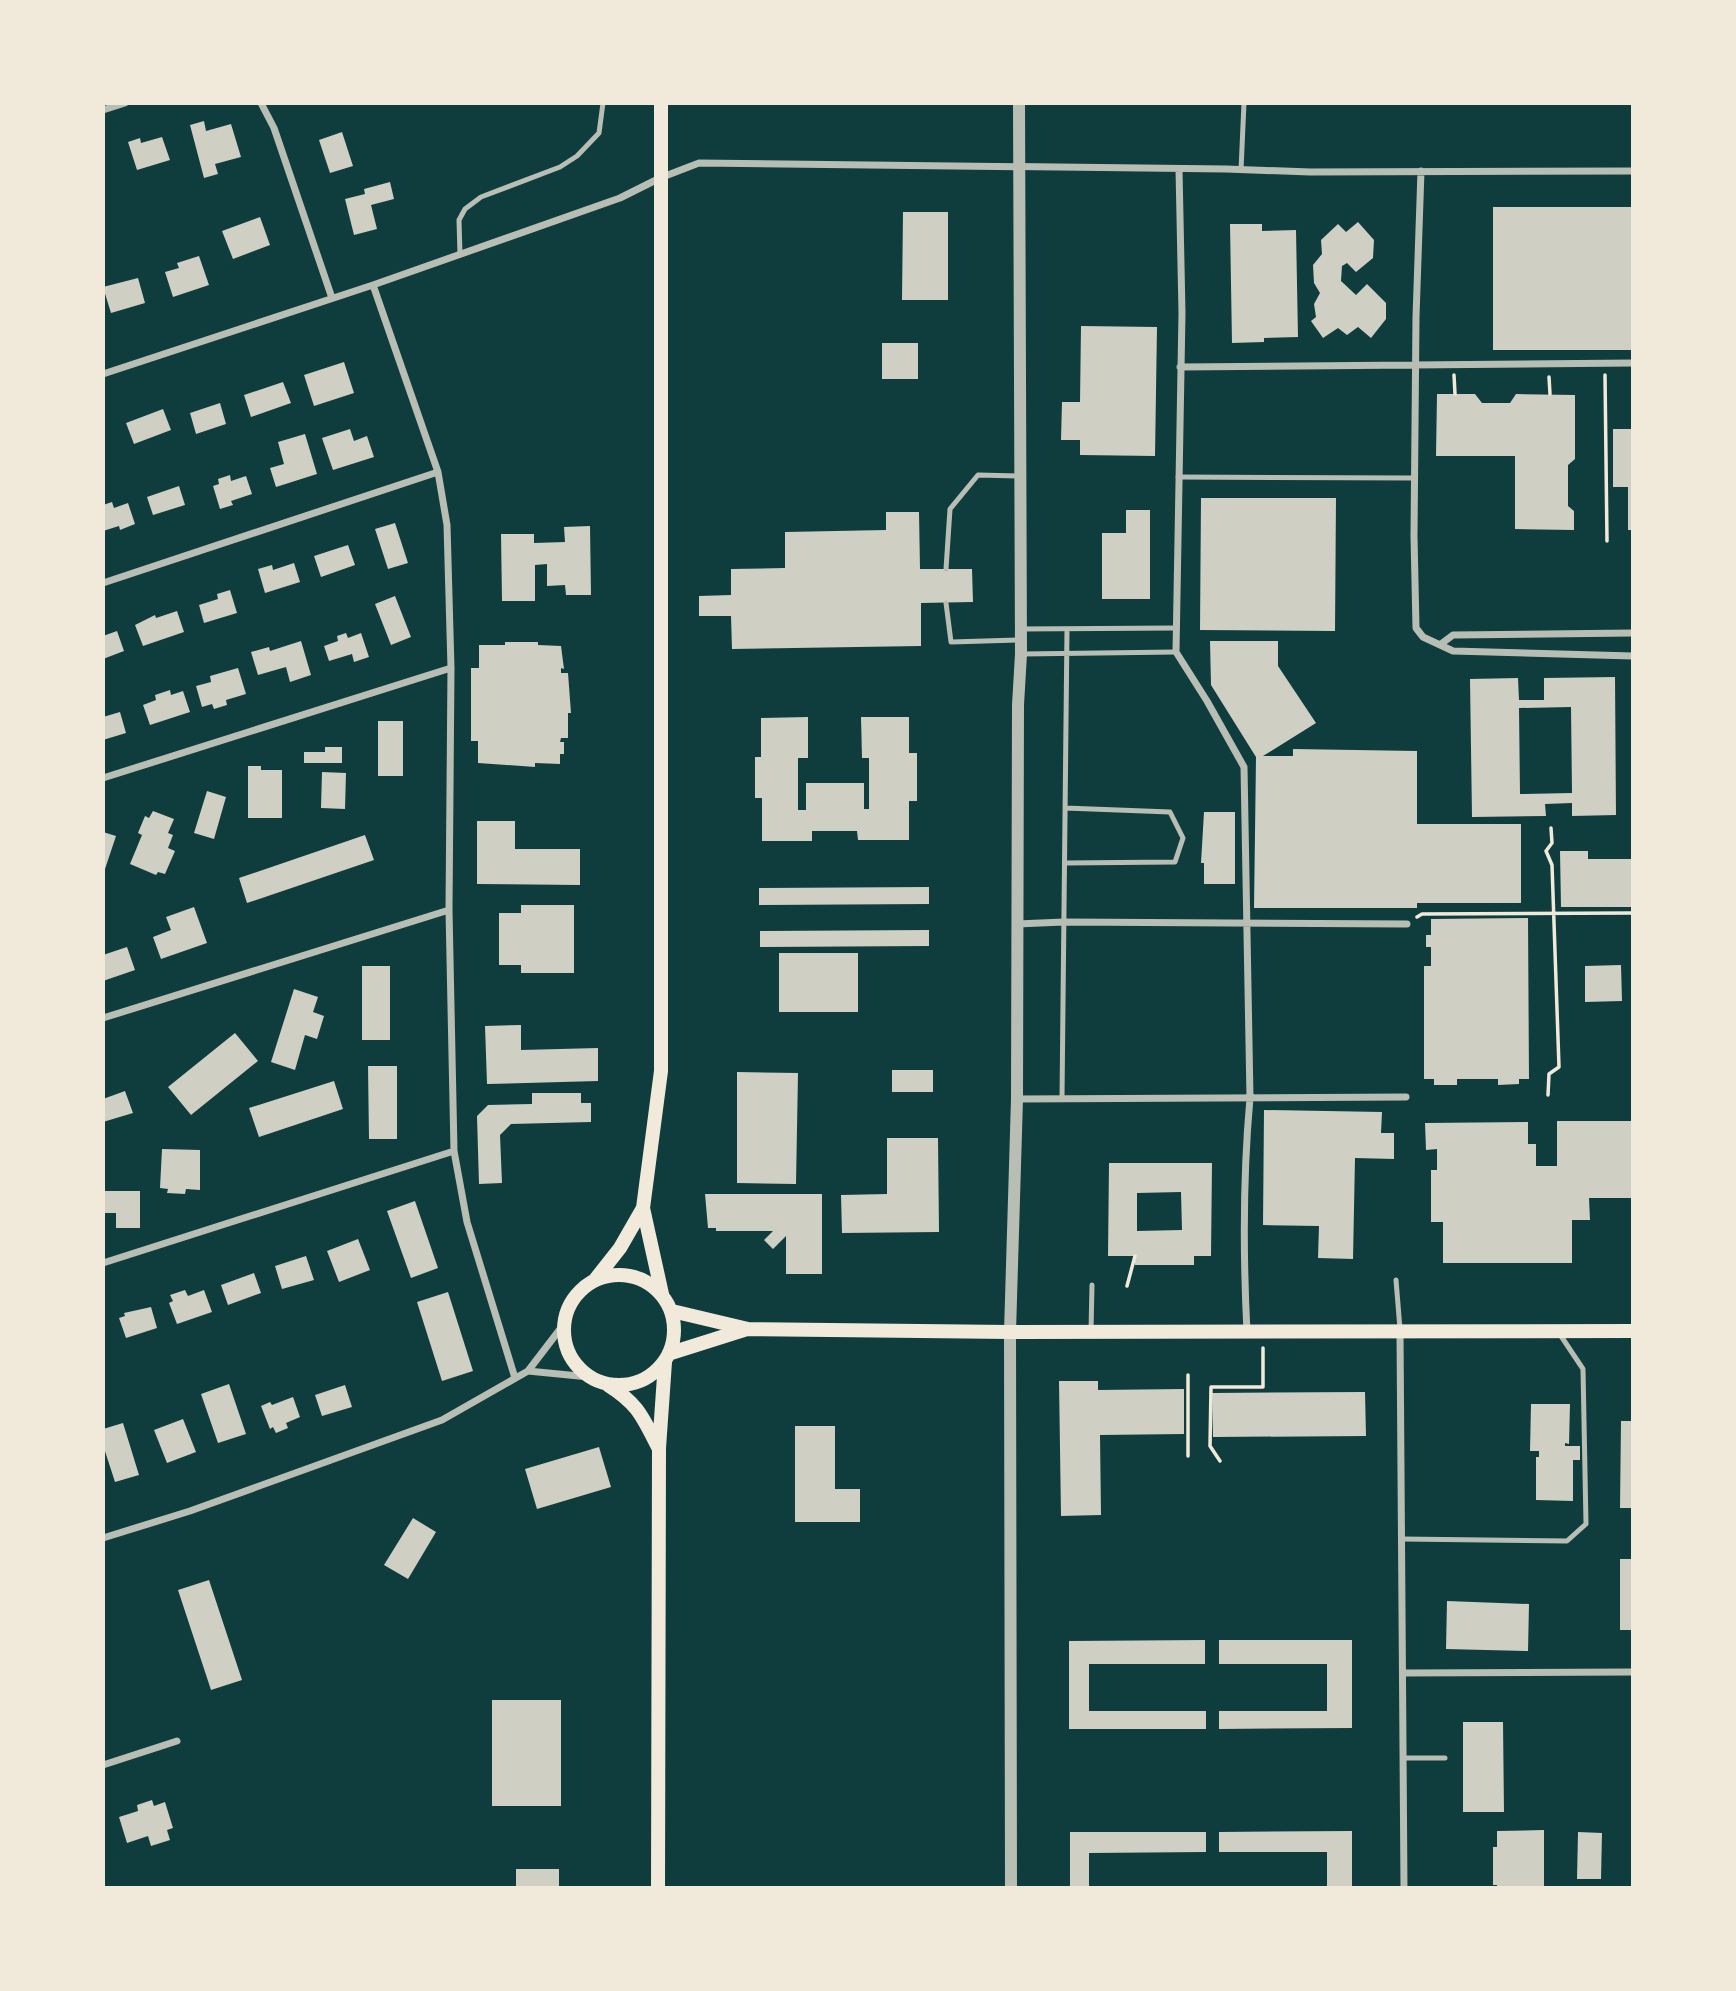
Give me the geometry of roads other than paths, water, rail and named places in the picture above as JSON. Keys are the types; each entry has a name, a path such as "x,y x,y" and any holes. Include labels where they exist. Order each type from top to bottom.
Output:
{"main road":[{"path":"658,1888 659,1448 668,1358 675,1332 672,1311 662,1294 643,1208 661,1071 661,103"},
{"path":"643,1208 621,1248 594,1281 579,1292 569,1307 564,1324 565,1345 574,1363 589,1377 629,1399 659,1448"},
{"path":"594,1281 612,1275 630,1276 648,1282 662,1294"},
{"path":"672,1311 748,1329 1010,1332 1633,1331"},
{"path":"607,1385 629,1385 649,1377 668,1358 748,1329"}],"street":[{"path":"103,110 125,103"},
{"path":"261,103 274,128 332,298"},
{"path":"1011,1888 1010,1332 1017,1099 1021,654 1019,103"},
{"path":"103,374 373,285 621,198 660,178 699,163 1241,170 1633,171"},
{"path":"1180,169 1176,652 1244,767 1250,1098 1246,1136 1244,1284 1247,1332"},
{"path":"1421,171 1416,366 1415,623 1423,637 1453,651 1633,656"},
{"path":"373,285 438,472 447,525 450,668 449,910 454,1151 467,1222 515,1378"},
{"path":"1180,367 1633,363"},
{"path":"103,583 438,472"},
{"path":"1441,644 1453,635 1633,633"},
{"path":"103,778 450,668"},
{"path":"103,1018 449,910"},
{"path":"1017,924 1406,924"},
{"path":"1017,1099 1406,1097"},
{"path":"103,1263 454,1151"},
{"path":"103,1538 190,1511 442,1420 528,1371 564,1324"},
{"path":"1400,1330 1404,1888"},
{"path":"528,1371 589,1377"},
{"path":"1404,1672 1633,1672"},
{"path":"103,1765 177,1741"}],"lane":[{"path":"460,254 459,220 465,209 481,197 560,167 578,156 600,133 603,103"},
{"path":"1241,170 1244,103"},
{"path":"946,569 950,509 978,475 1020,476"},
{"path":"1178,477 1415,478"},
{"path":"946,603 951,642 1067,629 1176,628"},
{"path":"1062,1098 1067,629"},
{"path":"1021,654 1176,652"},
{"path":"1065,808 1170,812 1183,838 1175,862 1065,863"},
{"path":"1396,1280 1400,1330"},
{"path":"1091,1332 1092,1285"},
{"path":"1402,1539 1567,1541 1586,1524 1583,1369 1558,1331"},
{"path":"1404,1758 1445,1758"}]}
